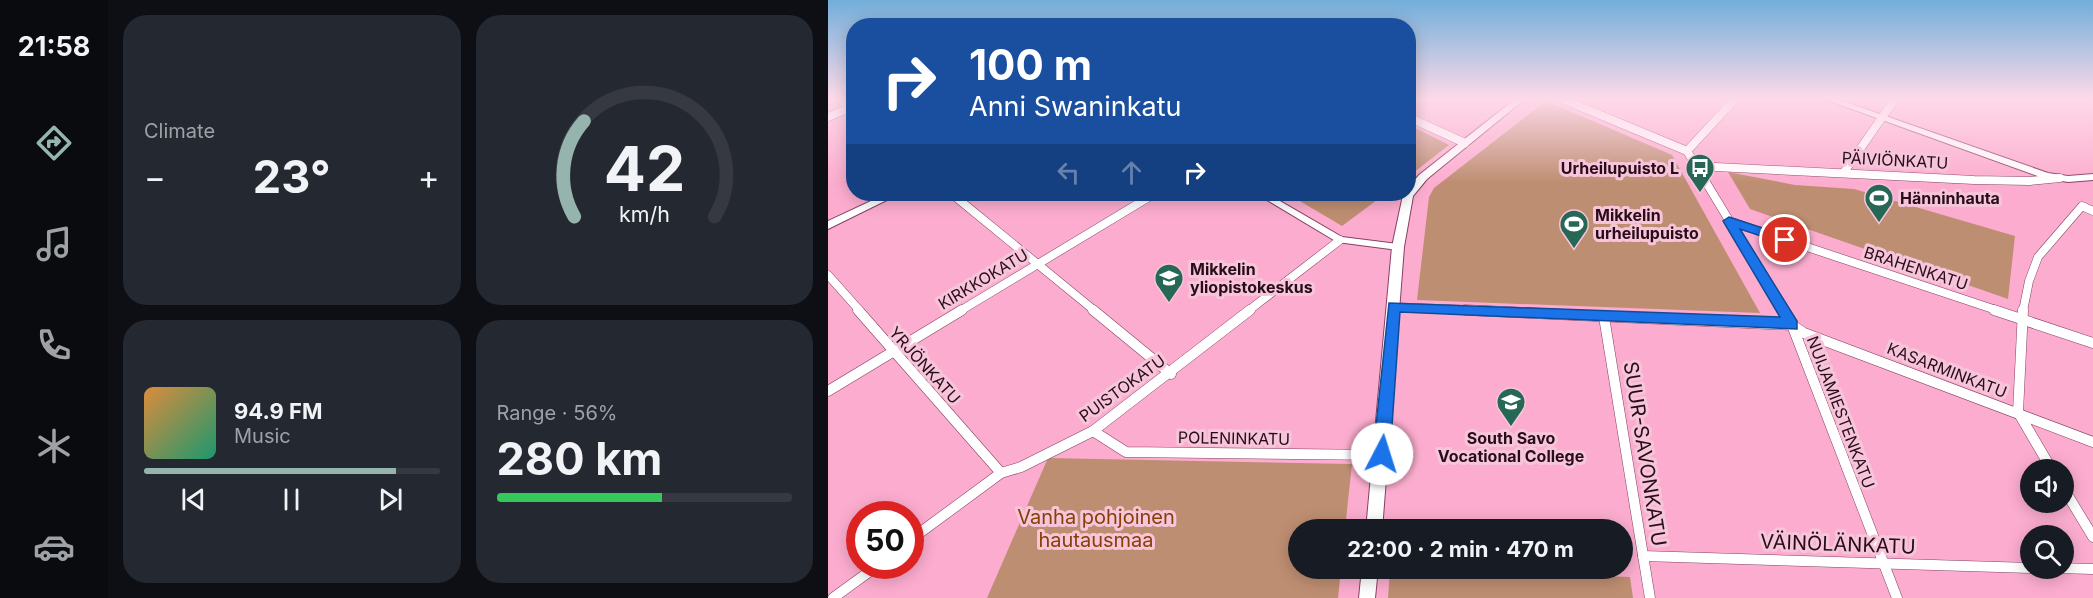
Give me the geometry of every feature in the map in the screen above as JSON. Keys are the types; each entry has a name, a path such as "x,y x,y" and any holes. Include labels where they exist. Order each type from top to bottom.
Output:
{"main road":[{"path":"1416,183 1485,127"},
{"path":"1908,127 2060,178"},
{"name":"PÄIVIÖNKATU","path":"2060,178 2093,177"},
{"path":"828,225 879,201"},
{"path":"1375,519 1398,247 1407,201"},
{"path":"1367,598 1369,579"}],"street":[{"path":"1430,127 1465,143"},
{"path":"1629,127 1687,151 1709,127"},
{"path":"1844,172 1876,127"},
{"name":"NUIJAMIESTENKATU","path":"1687,151 1792,325 1897,598"},
{"name":"PÄIVIÖNKATU","path":"1696,166 1974,180 2030,181 2060,178"},
{"path":"960,201 1171,374"},
{"name":"KIRKKOKATU","path":"828,391 1142,201"},
{"path":"1274,201 1340,240 1398,247"},
{"path":"2046,459 2018,412 2021,319 2029,281 2038,257 2082,206 2093,211"},
{"name":"BRAHENKATU","path":"1729,221 2093,343"},
{"name":"PUISTOKATU","path":"924,530 1002,473 1021,467 1093,431 1171,374 1340,240"},
{"name":"YRJÖNKATU","path":"828,275 892,351 1002,473"},
{"path":"1394,307 1772,322 1792,325"},
{"name":"SUUR-SAVONKATU","path":"1604,317 1650,598"},
{"name":"KASARMINKATU","path":"1792,325 1804,333 2093,442"},
{"name":"POLENINKATU","path":"1093,431 1105,441 1126,452 1382,454"},
{"path":"2074,506 2093,537"},
{"name":"VÄINÖLÄNKATU","path":"1643,556 2020,568"},
{"path":"2074,568 2093,569"},
{"path":"833,598 859,579"}],"green space":[{"name":"Mikkelin urheilupuisto","path":"1513,127 1606,127 1672,155 1760,313 1417,300 1429,197 1434,188"},
{"path":"1416,128 1449,145 1416,171"},
{"name":"Hänninhauta","path":"1728,172 1795,185 1854,189 2015,236 2008,299 1750,209"},
{"path":"1300,201 1376,201 1342,226"},
{"name":"Vanha pohjoinen hautausmaa","path":"1048,458 1352,464 1346,519 1288,519 1288,579 1340,579 1338,598 987,598"},
{"path":"1389,579 1630,579 1633,598 1388,598"}],"place":[{"name":"Urheilupuisto L","path":"1700,194"},
{"name":"Hänninhauta","path":"1879,224"},
{"name":"Mikkelin urheilupuisto","path":"1574,250"},
{"name":"Mikkelin yliopistokeskus","path":"1169,304"},
{"name":"South Savo Vocational College","path":"1511,428"}],"route":[{"path":"1382,454 1394,307 1772,322 1792,325 1729,221 1785,240"}]}
